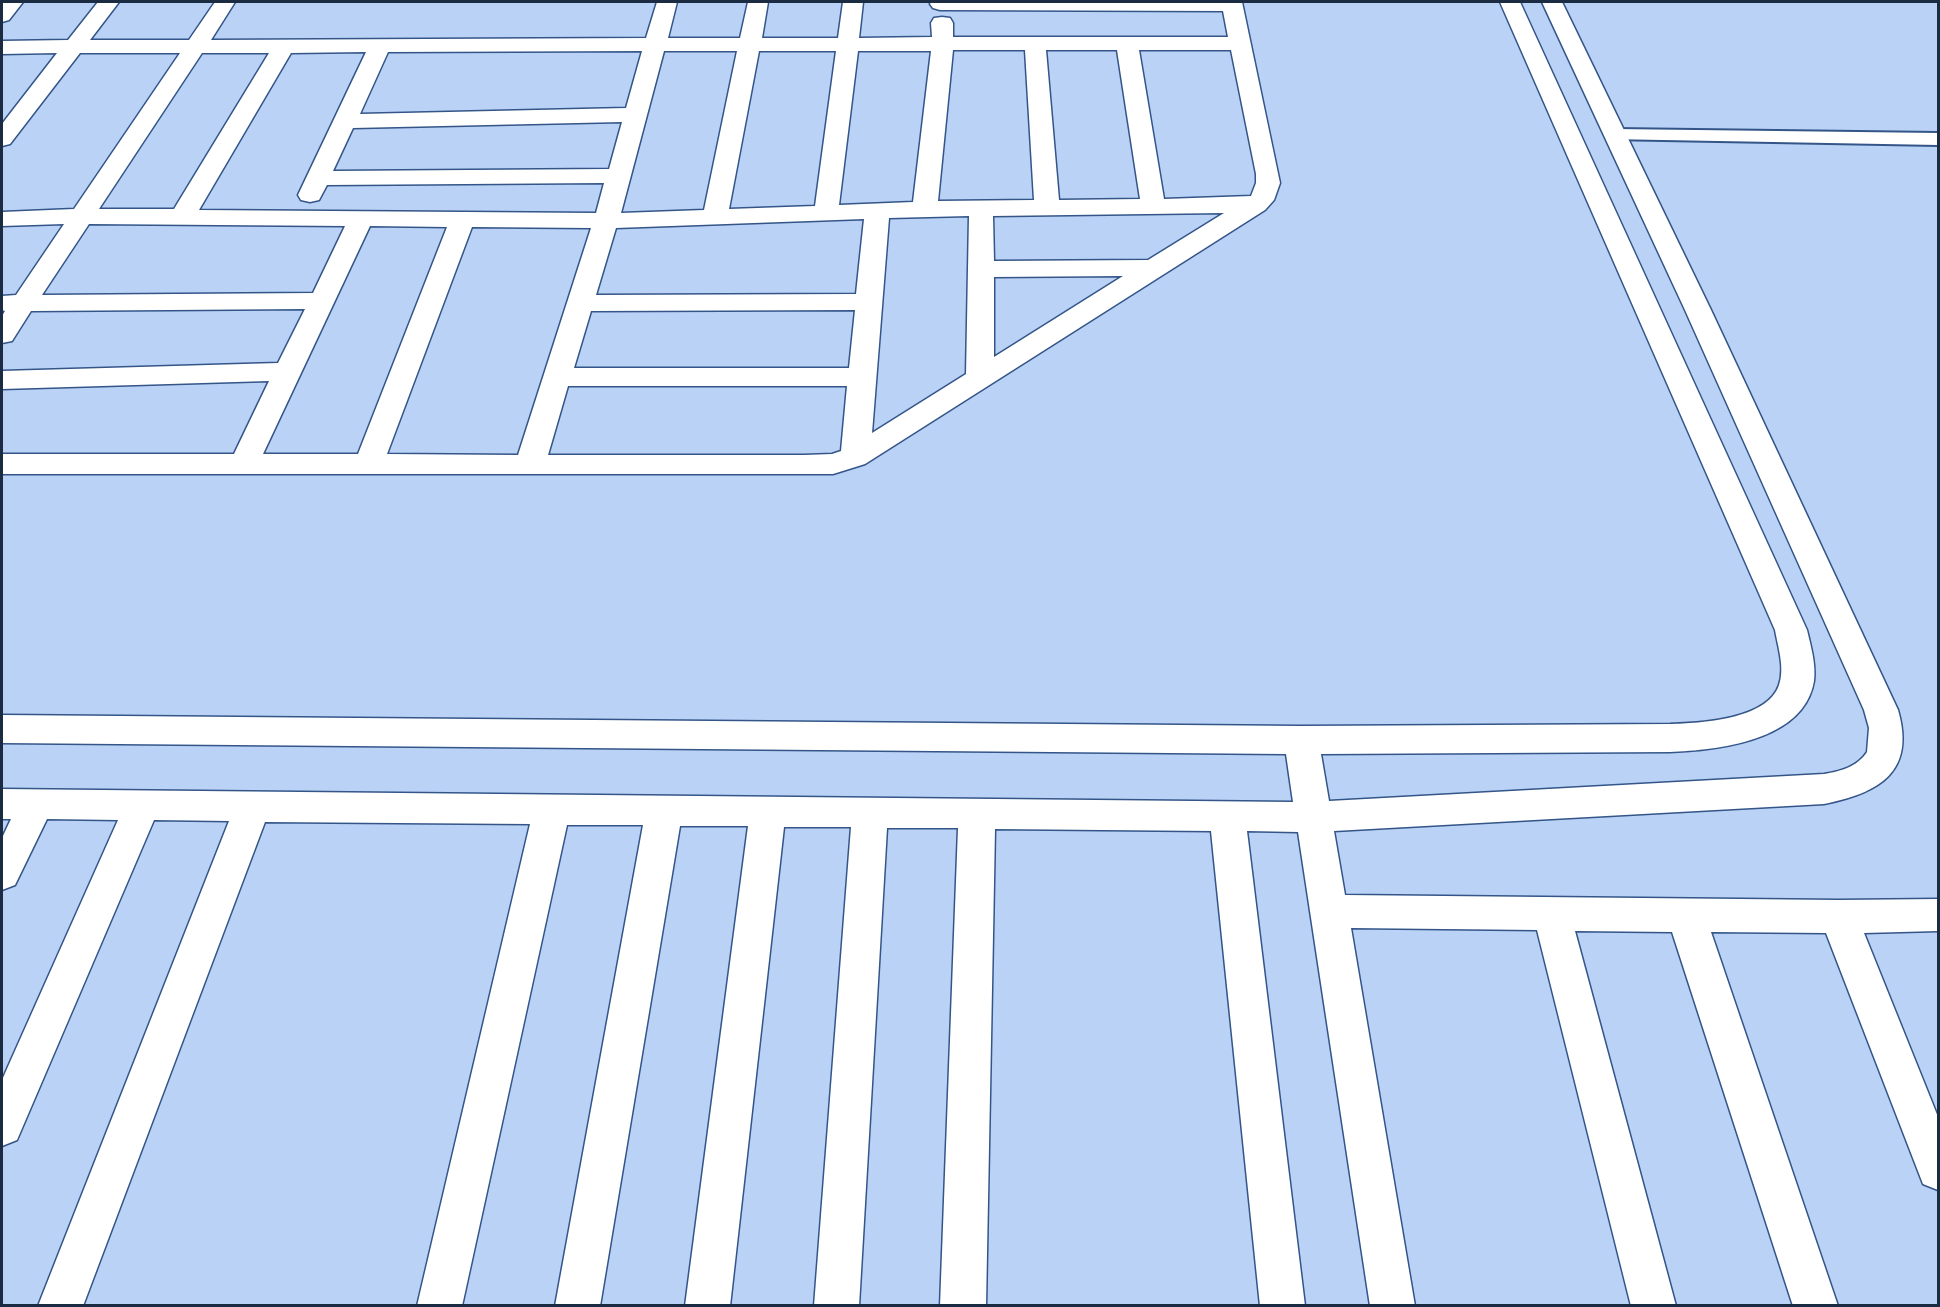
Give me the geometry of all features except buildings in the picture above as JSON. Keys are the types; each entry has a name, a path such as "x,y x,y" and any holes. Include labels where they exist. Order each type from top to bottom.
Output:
{"street":[{"path":"2,16 13,2"},
{"path":"2,140 109,2"},
{"path":"2,335 12,303 82,216 225,2"},
{"path":"530,465 606,221 667,2"},
{"path":"715,217 758,2"},
{"path":"826,213 853,2"},
{"path":"2,729 1301,740 1695,738 1723,734 1765,719 1779,710 1792,696 1797,683 1798,667 1791,630 1510,2"},
{"path":"2,804 1312,817 1845,786 1880,765 1887,742 1887,728 1881,710 1616,135 1552,2"},
{"path":"2,464 833,465 855,457 1256,205 1266,192 1268,174 1232,3 940,3 943,44 925,209"},
{"path":"1035,44 1047,207"},
{"path":"1127,44 1153,206"},
{"path":"2,47 1241,44"},
{"path":"182,217 284,46"},
{"path":"299,218 380,46"},
{"path":"345,121 636,115"},
{"path":"318,178 619,176"},
{"path":"2,219 82,216 606,221 925,209 1256,205"},
{"path":"980,379 981,208"},
{"path":"855,457 877,211"},
{"path":"244,465 362,219"},
{"path":"369,465 463,219"},
{"path":"981,269 1155,268"},
{"path":"12,303 322,301"},
{"path":"580,303 869,302"},
{"path":"2,380 288,372"},
{"path":"557,377 862,377"},
{"path":"1301,740 1393,1305"},
{"path":"2,874 37,804"},
{"path":"2,1126 143,805"},
{"path":"60,1305 253,807"},
{"path":"439,1305 552,809"},
{"path":"577,1305 663,811"},
{"path":"707,1305 768,811"},
{"path":"836,1305 870,812"},
{"path":"963,1305 977,813"},
{"path":"1227,816 1283,1305"},
{"path":"1328,910 1839,917 1938,915"},
{"path":"1552,914 1654,1305"},
{"path":"1686,915 1816,1305"},
{"path":"1839,917 1938,1169"}],"lane":[{"path":"1616,135 1938,139"}]}
